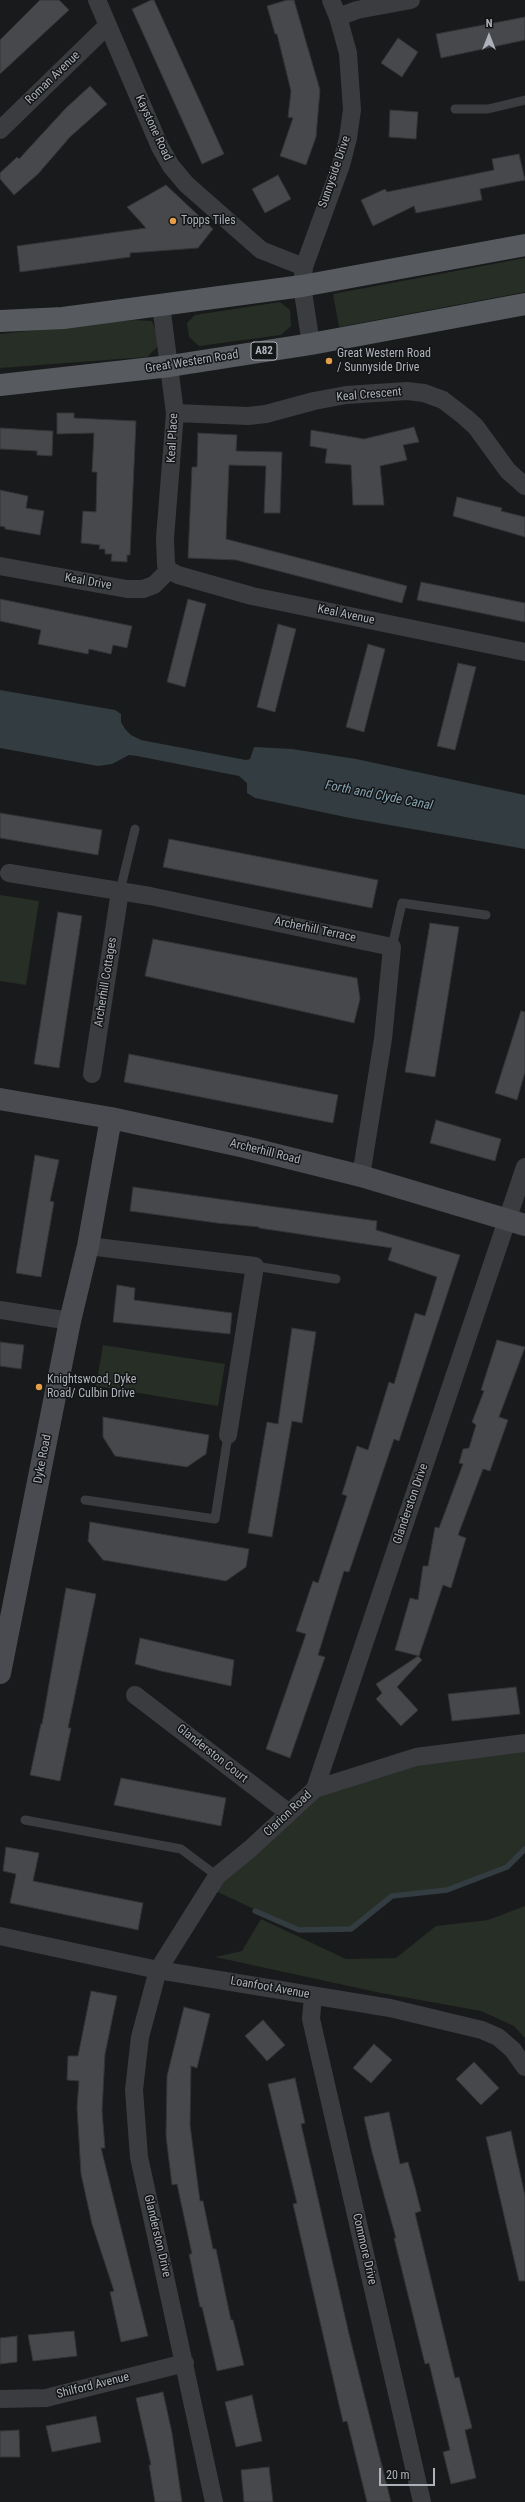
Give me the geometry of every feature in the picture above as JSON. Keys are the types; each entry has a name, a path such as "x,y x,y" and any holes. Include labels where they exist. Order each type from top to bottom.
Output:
{"main road":[{"path":"0,321 63,318 161,305 303,277 525,245"},
{"name":"Great Western Road","path":"0,385 170,366 311,344 525,304"}],"street":[{"name":"Kaystone Road","path":"97,0 160,147 181,178 261,250 303,277"},
{"name":"Sunnyside Drive","path":"311,344 303,277 348,138 352,110 348,53 338,17 331,0"},
{"path":"338,17 357,10 411,0"},
{"name":"Roman Avenue","path":"0,130 107,26"},
{"name":"Keal Place","path":"161,305 175,413 165,538 166,565 169,570"},
{"name":"Keal Crescent","path":"175,413 254,415 346,395 406,391 424,393 443,400 476,427 508,471 525,486"},
{"name":"Keal Drive","path":"0,566 127,589 143,589 154,585 169,570"},
{"name":"Keal Avenue","path":"169,570 178,575 252,596 525,652"},
{"name":"Archerhill Terrace","path":"9,873 120,891 392,947"},
{"name":"Archerhill Cottages","path":"92,1074 120,891"},
{"path":"361,1176 383,1039 392,947"},
{"name":"Archerhill Road","path":"0,1099 111,1118 245,1147 361,1176 516,1222"},
{"name":"Dyke Road","path":"0,1673 70,1321 88,1246 111,1118"},
{"name":"Glanderston Drive","path":"315,1788 516,1222 525,1167"},
{"path":"88,1246 255,1266 228,1435"},
{"path":"0,1310 70,1321"},
{"name":"Glanderston Court","path":"135,1695 289,1813"},
{"name":"Clarion Road","path":"158,1970 216,1876 250,1849 315,1788 416,1757 525,1743"},
{"name":"Loanfoot Avenue","path":"0,1936 158,1970 390,2008 482,2030 498,2037 513,2050 525,2067"},
{"name":"Glanderston Drive","path":"158,1970 140,2037 134,2090 139,2157 214,2502"},
{"name":"Commore Drive","path":"313,1996 311,2019 422,2502"},
{"name":"Shilford Avenue","path":"0,2399 46,2398 185,2363"}],"lane":[{"path":"455,109 488,109 525,100"},
{"path":"120,891 135,829"},
{"path":"392,947 402,903 486,915"},
{"path":"255,1266 336,1279"},
{"path":"85,1500 215,1519 228,1435"},
{"path":"25,1820 181,1849 216,1876"}],"shaded area":[{"path":"525,258 525,292 339,327 333,294"},
{"path":"280,302 290,310 291,326 281,335 199,346 189,337 187,323 195,315"},
{"path":"133,320 152,321 158,337 157,347 147,357 0,368 0,334"},
{"path":"0,895 39,901 26,985 0,981"},
{"path":"103,1345 225,1364 218,1406 96,1386"},
{"path":"525,1743 525,1849 507,1867 447,1890 392,1896 351,1929 299,1930 209,1888 315,1789 416,1757"},
{"path":"525,1906 525,2038 514,2026 481,2011 381,1993 215,1957 242,1951 261,1919 346,1959 396,1958 436,1926 488,1920"}],"water":[{"name":"Forth and Clyde Canal","path":"0,690 115,710 121,714 121,722 125,729 131,735 141,740 246,760 250,759 254,747 292,749 356,759 525,795 525,849 350,818 255,798 247,793 247,783 239,776 137,756 129,755 112,764 98,766 0,748"}],"building":[{"path":"40,0 59,0 69,10 0,74 0,40"},
{"path":"154,0 224,154 202,164 132,9"},
{"path":"287,0 294,0 320,90 316,137 306,165 280,156 293,118 288,117 291,91 277,34 275,34 267,6"},
{"path":"525,17 525,40 441,58 436,34"},
{"path":"398,38 418,52 402,77 381,63"},
{"path":"90,86 107,104 70,137 38,174 14,195 0,179 0,173 17,157 19,159 66,108"},
{"path":"390,110 418,112 416,139 389,137"},
{"path":"519,154 525,180 480,189 482,200 416,213 414,206 373,226 361,200 385,189 387,192 494,170 492,159"},
{"path":"278,175 291,199 265,213 252,189"},
{"path":"166,185 213,229 198,248 130,253 130,257 20,272 17,246 146,228 127,207"},
{"path":"57,413 74,413 74,418 136,421 130,555 127,555 127,562 111,561 112,554 105,554 105,549 99,549 100,545 81,543 83,511 96,512 97,472 92,472 94,433 57,434"},
{"path":"414,427 419,442 403,445 407,460 380,466 384,505 353,505 351,465 325,463 327,449 310,446 311,430 364,439"},
{"path":"0,428 53,431 52,456 37,455 37,451 0,449"},
{"path":"198,433 237,435 236,451 282,452 280,513 264,513 266,466 229,465 226,539 407,586 402,603 236,560 188,558 192,467 197,467"},
{"path":"0,490 28,496 26,508 44,511 40,535 5,529 5,527 0,526"},
{"path":"457,497 502,508 501,511 525,517 525,537 453,516"},
{"path":"421,582 525,603 525,622 417,600"},
{"path":"0,599 132,626 127,648 113,645 111,654 89,649 88,654 38,644 41,630 0,621"},
{"path":"188,599 206,604 185,687 167,682"},
{"path":"278,624 296,629 275,712 257,707"},
{"path":"368,644 385,649 364,732 346,727"},
{"path":"458,663 476,667 455,750 437,746"},
{"path":"0,813 102,830 98,855 0,838"},
{"path":"169,839 378,880 372,908 163,867"},
{"path":"58,912 82,916 59,1068 34,1064"},
{"path":"430,923 459,927 435,1077 405,1072"},
{"path":"153,939 357,978 360,999 354,1023 145,976"},
{"path":"521,1011 525,1012 525,1072 517,1100 495,1093"},
{"path":"129,1054 338,1095 333,1123 124,1082"},
{"path":"436,1120 501,1139 495,1161 430,1143"},
{"path":"35,1155 59,1160 50,1201 54,1202 41,1277 16,1273"},
{"path":"133,1187 377,1221 376,1230 460,1255 399,1441 394,1439 349,1572 344,1571 318,1655 325,1657 290,1758 266,1749 306,1634 296,1631 313,1581 318,1583 347,1496 342,1494 357,1446 368,1450 389,1382 394,1384 415,1313 425,1316 437,1277 388,1260 392,1248 259,1227 217,1223 130,1211"},
{"path":"117,1285 135,1288 134,1300 232,1313 230,1334 113,1322"},
{"path":"292,1328 316,1332 302,1423 292,1421 272,1537 248,1533 267,1422 278,1424"},
{"path":"497,1340 525,1347 499,1417 508,1420 490,1471 483,1469 458,1535 466,1538 451,1588 443,1585 419,1656 395,1650 410,1598 418,1600 423,1566 428,1566 435,1527 439,1528 463,1464 459,1463 463,1449 469,1448 476,1425 472,1422 484,1391 481,1390"},
{"path":"0,1342 24,1345 21,1369 0,1366"},
{"path":"103,1417 209,1435 206,1454 187,1467 115,1456 103,1437"},
{"path":"90,1522 249,1549 246,1567 226,1581 103,1560 88,1541"},
{"path":"66,1588 96,1594 68,1728 71,1728 60,1781 30,1775 42,1724"},
{"path":"140,1638 234,1660 231,1686 135,1664"},
{"path":"418,1656 422,1660 397,1687 418,1710 401,1726 376,1699 382,1693 376,1684"},
{"path":"516,1687 520,1714 452,1721 448,1694"},
{"path":"121,1778 226,1798 221,1826 114,1805"},
{"path":"6,1847 39,1853 33,1881 143,1903 138,1930 10,1903 16,1874 3,1871"},
{"path":"91,1991 117,1996 105,2054 102,2111 105,2148 101,2148 148,2336 121,2342 110,2292 114,2291 92,2224 81,2174 77,2107 79,2081 67,2080 68,2056 78,2056"},
{"path":"184,2007 210,2014 197,2068 191,2066 190,2125 200,2201 203,2201 213,2249 216,2249 231,2320 233,2320 244,2365 217,2371 202,2307 200,2307 189,2254 192,2254 177,2184 172,2185 166,2136 167,2076"},
{"path":"263,2020 285,2045 267,2061 245,2036"},
{"path":"374,2044 392,2060 371,2083 353,2068"},
{"path":"474,2062 499,2088 481,2105 456,2079"},
{"path":"295,2078 305,2123 301,2124 349,2334 391,2502 367,2502 347,2421 343,2422 293,2204 297,2203 268,2084"},
{"path":"389,2112 400,2164 408,2162 415,2187 421,2211 415,2213 455,2378 459,2377 472,2428 465,2430 476,2478 451,2484 443,2452 450,2450 429,2363 425,2364 394,2238 396,2238 372,2152 364,2117"},
{"path":"511,2131 525,2196 525,2281 519,2281 486,2137"},
{"path":"74,2331 77,2356 33,2361 28,2335"},
{"path":"17,2336 17,2362 0,2364 0,2338"},
{"path":"163,2392 172,2433 182,2502 155,2502 149,2465 151,2465 136,2398"},
{"path":"252,2395 262,2441 236,2447 225,2402"},
{"path":"96,2416 101,2442 52,2452 46,2426"},
{"path":"19,2430 20,2457 0,2457 0,2431"},
{"path":"269,2467 273,2502 244,2502 241,2470"}],"waterway":[{"path":"255,1911 299,1930 351,1929 392,1896 447,1890 507,1867 525,1849"}],"place":[{"name":"Topps Tiles","path":"173,221"},
{"name":"Great Western Road / Sunnyside Drive","path":"329,361"},
{"name":"Knightswood, Dyke Road/ Culbin Drive","path":"39,1387"}]}
